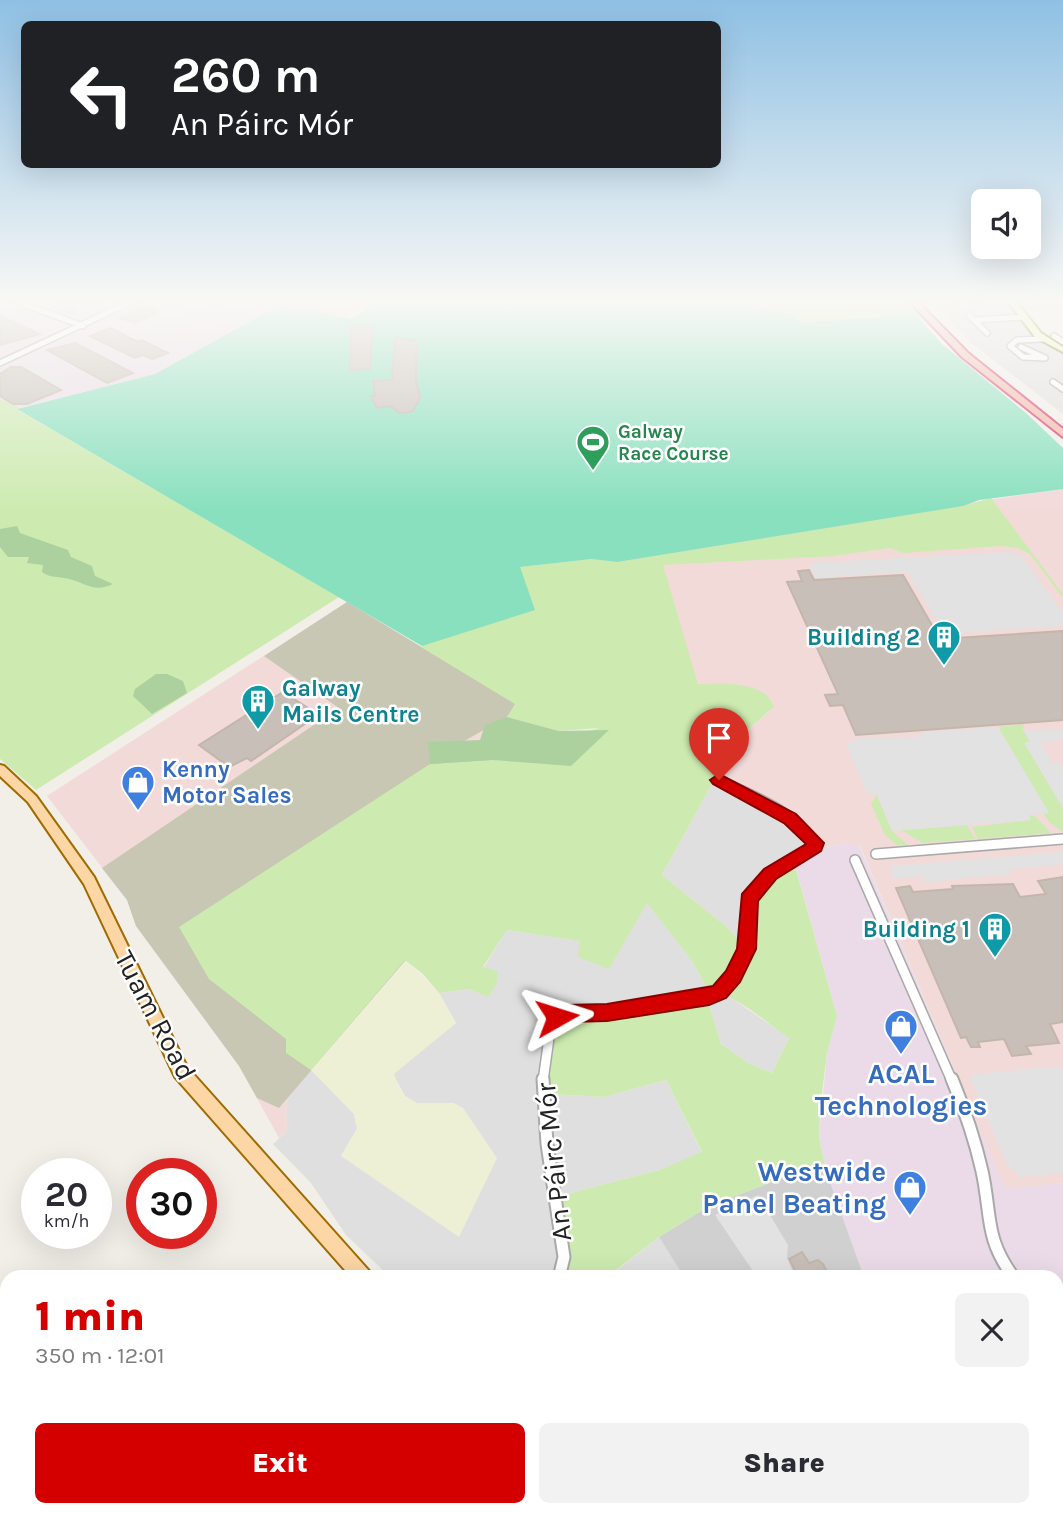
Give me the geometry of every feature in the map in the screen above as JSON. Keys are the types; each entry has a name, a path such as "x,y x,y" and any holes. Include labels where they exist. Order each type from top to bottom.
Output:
{"highway":[{"path":"983,370 1063,434"},
{"path":"998,370 1063,422"},
{"path":"1031,409 1063,440"}],"main road":[{"name":"Tuam Road","path":"0,769 32,799 89,881 181,1072 357,1270"}],"street":[{"path":"1063,380 1052,382 1063,389"},
{"name":"An Páirc Mór","path":"563,1270 563,1247 547,1136 543,1068 548,1036 557,1017 565,1013 626,1010 709,997 720,992 741,964 746,949 749,899 770,874 815,847 806,831 790,819 719,780"},
{"path":"876,854 1063,839"},
{"path":"855,860 960,1098 982,1171 992,1239 998,1256 1008,1270"}],"shaded area":[{"path":"0,370 163,370 155,374 19,408 0,399"},
{"path":"27,370 49,370 70,381 56,387"},
{"path":"1006,370 1063,370 1063,414"},
{"path":"1063,461 1063,1183 1005,1190 860,846 839,844 827,848 800,819 708,764 771,710 772,701 769,698 702,708 592,559 1062,489"},
{"path":"1009,552 1021,556 1063,613 1063,626 945,634 907,572 815,578 809,563"},
{"path":"347,602 516,704 507,717 485,725 481,740 286,1039 287,1131 279,1138 239,1066 136,926 127,900 47,796"},
{"path":"347,602 516,704 507,717 441,754 492,760 406,960 279,1108 257,1098 239,1066 136,926 127,900 102,868 339,708 264,656"},
{"path":"998,727 1049,813 1029,815 1031,820 892,831 876,793 868,794 846,744 860,738 917,737 925,732"},
{"path":"1063,729 1063,740 1040,742 1052,763 1059,762 1063,770 1063,808 1024,743 1030,742 1024,731"},
{"path":"719,771 800,819 827,848 774,876 754,950 744,945 727,927 662,875"},
{"path":"839,844 859,845 1005,1189 1063,1183 1063,1270 861,1270 826,1171 819,1137 827,1053 837,1016 795,865 815,852"},
{"path":"1063,852 1063,864 1010,869 1013,874 924,882 921,876 894,879 889,866"},
{"path":"647,902 692,961 709,992 698,997 624,1008 556,1012 550,1018 540,1068 556,1235 555,1270 383,1270 346,1235 311,1183 273,1144 287,1131 286,1053 311,1070 354,1114 357,1129 341,1156 454,1103 417,1103 405,1096 393,1074 456,1023 439,993 470,989 507,930 581,941"},
{"path":"406,960 439,993 456,1023 394,1074 398,1086 405,1096 417,1103 454,1103 463,1108 497,1158 459,1237 341,1156 357,1129 354,1114 311,1070"},
{"path":"729,996 789,1038 772,1073 748,1063 721,1044 709,1004"},
{"path":"1058,1066 1063,1070 1063,1173 1021,1177 1006,1163 969,1075"},
{"path":"666,1080 702,1153 659,1170 563,1195 551,1128 551,1094 604,1097"},
{"path":"803,1170 826,1171 861,1270 680,1270 659,1237 709,1206"},
{"path":"758,1195 788,1245 787,1257 792,1270 752,1270 715,1215"},
{"path":"659,1237 680,1270 617,1270"}],"green space":[{"name":"Galway Race Course","path":"163,370 973,370 1063,448 1063,489 979,500 963,506 617,562 592,559 520,567 535,610 422,646 17,409"},
{"path":"0,399 17,406 18,410 339,597 36,790 0,759"},
{"path":"991,498 1063,594 1063,598 1030,554 1017,548 1002,546 903,553 890,548 833,556 663,565 698,684 730,684 752,688 769,698 774,707 708,764 719,771 662,875 727,927 744,945 754,950 756,901 759,893 765,884 795,866 837,1016 827,1053 821,1101 819,1137 826,1171 803,1170 709,1206 659,1237 616,1270 567,1270 569,1248 563,1216 563,1195 659,1170 702,1152 666,1080 604,1097 551,1094 552,1045 564,1018 623,1016 689,1003 709,1004 721,1044 748,1063 772,1073 789,1038 738,1002 717,992 709,992 692,961 647,903 609,969 578,957 580,941 507,930 483,967 498,971 496,985 488,997 470,989 439,993 423,974 405,960 311,1070 286,1053 286,1039 209,979 179,927 430,764 492,760 599,728 559,731 507,717 515,704 421,647 519,567 592,559 617,562 963,506"},
{"path":"17,526 20,533 68,550 71,557 92,566 95,576 113,584 94,587 48,575 42,572 43,565 27,563 29,557 8,557 0,547 0,529"},
{"path":"156,674 167,674 183,681 187,693 152,714 133,696 135,689"},
{"path":"507,717 559,731 609,730 571,766 492,760 430,764 428,742 480,740 485,725"},
{"path":"1024,724 1023,730 1030,742 1025,743 1063,808 1063,832 1050,823 1043,813 1048,812 998,727"},
{"path":"877,794 892,831 908,845 897,845 885,835 871,804"},
{"path":"1028,815 1035,816 1051,833 978,839 972,827 1030,820"},
{"path":"967,825 975,839 923,843 901,830"}],"building":[{"path":"7,370 26,370 61,390 27,404 13,404 0,396 0,374"},
{"path":"83,370 127,370 133,373 107,383"},
{"path":"393,370 416,370 420,398 413,411 398,412 391,406 377,408 371,396 375,396 373,381 392,380"},
{"name":"Building 2","path":"809,570 814,580 903,575 940,639 1063,631 1063,720 856,735 843,705 830,706 825,695 838,694 787,582 802,581 798,571"},
{"name":"Galway Mails Centre","path":"283,692 313,711 310,713 315,717 251,761 247,758 229,767 199,745"},
{"name":"Building 1","path":"1063,877 1063,1022 1050,1024 1059,1043 1026,1046 1031,1054 1012,1056 1004,1039 978,1042 980,1047 971,1047 966,1037 961,1038 896,888 910,886 913,892 953,889 952,886 1013,884 1020,897 1046,894 1038,881"},
{"path":"802,1252 809,1263 818,1260 826,1270 795,1270 789,1259"}],"place":[{"name":"Galway Race Course","path":"593,472"},
{"name":"Building 2","path":"944,667"},
{"name":"Galway Mails Centre","path":"258,731"},
{"name":"Kenny Motor Sales","path":"138,812"},
{"name":"Building 1","path":"995,959"},
{"name":"ACAL Technologies","path":"901,1056"},
{"name":"Westwide Panel Beating","path":"910,1217"}],"route":[{"path":"557,1017 565,1013 607,1013 709,997 720,992 733,976 746,949 749,899 770,874 815,847 815,843 806,831 790,819 719,780"}]}
